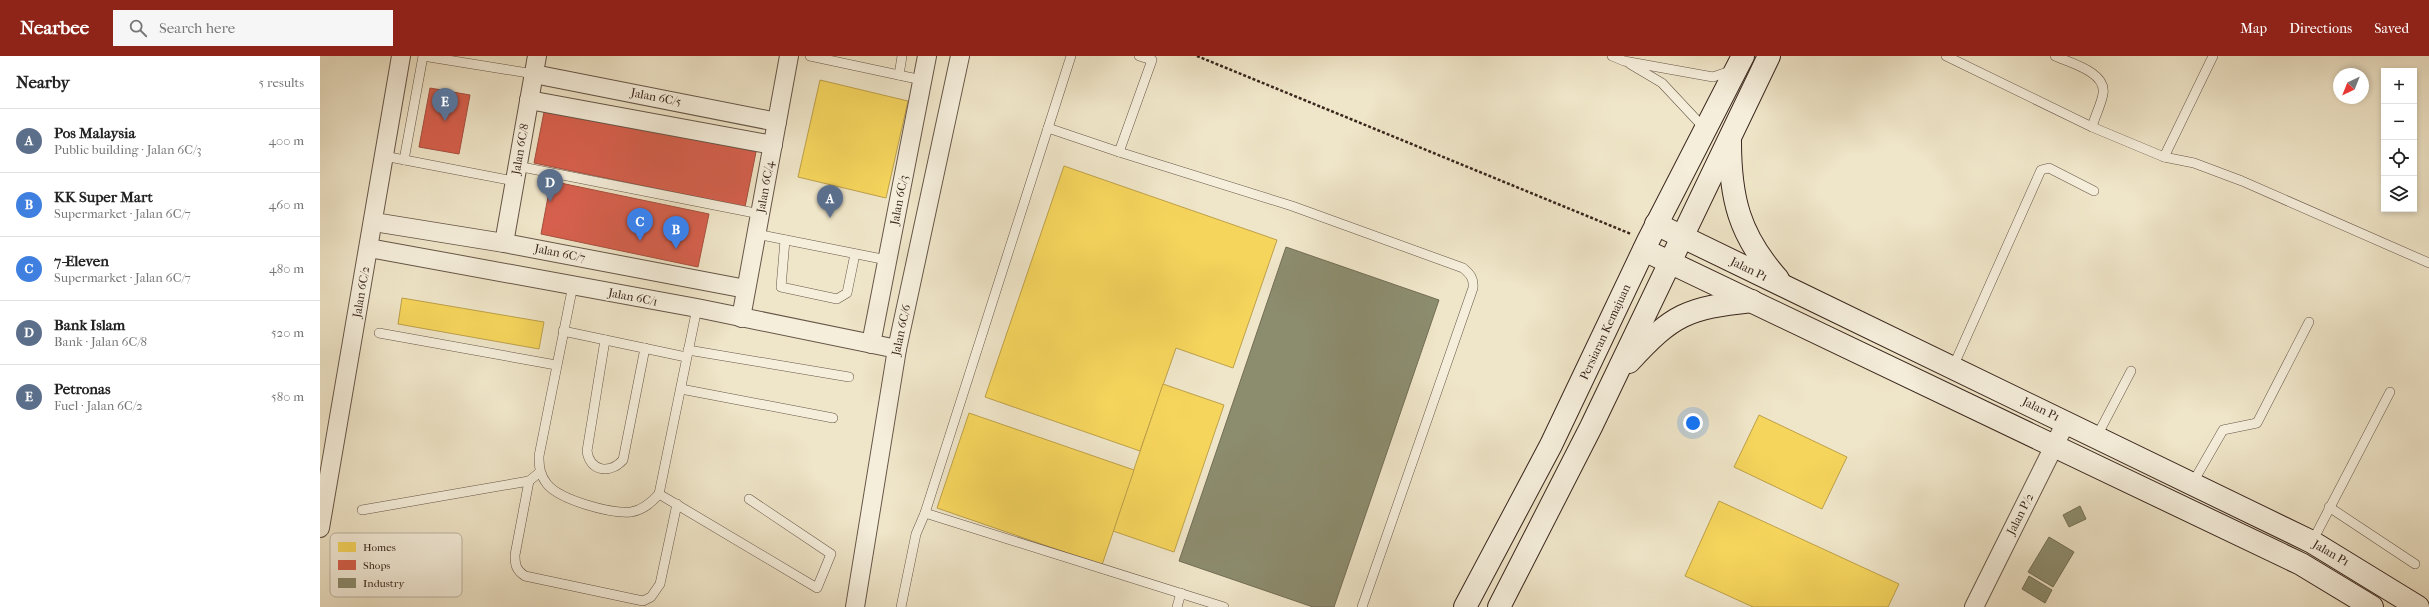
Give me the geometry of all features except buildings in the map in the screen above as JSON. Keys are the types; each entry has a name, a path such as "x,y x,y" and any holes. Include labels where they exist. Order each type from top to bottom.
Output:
{"main road":[{"path":"1499,607 1614,377 1769,56"},
{"name":"Persiaran Kemajuan","path":"1465,607 1551,445 1649,238 1706,130 1739,63"},
{"path":"1730,135 1731,182 1736,208 1752,245 1764,263 1784,286"},
{"name":"Jalan P1","path":"1649,238 1682,237 2097,436 2312,542 2418,607"},
{"name":"Jalan P1","path":"1649,238 1670,262 2301,564 2372,607"},
{"path":"1614,377 1658,332 1680,316 1716,306 1752,301"}],"street":[{"name":"Jalan 6C/2","path":"320,528 374,222 401,56"},
{"name":"Jalan 6C/8","path":"504,243 537,56"},
{"name":"Jalan 6C/4","path":"741,318 789,56"},
{"name":"Jalan 6C/3","path":"871,344 927,56"},
{"name":"Jalan 6C/6","path":"855,607 897,349 960,56"},
{"name":"Jalan 6C/5","path":"534,74 777,122"},
{"path":"529,100 773,145"},
{"name":"Jalan 6C/7","path":"374,222 504,243 746,289"},
{"name":"Jalan 6C/1","path":"369,248 696,308 897,349"},
{"name":"Jalan P/2","path":"1974,607 2066,422"}],"lane":[{"path":"404,160 423,56 534,74"},
{"path":"810,56 824,57 922,80"},
{"path":"899,75 902,56"},
{"path":"901,607 916,534 925,514 1071,56"},
{"path":"1119,152 1152,60 1139,56"},
{"path":"1612,56 1624,60 1712,77 1739,63"},
{"path":"1946,56 2092,127 2164,157 2194,163 2242,180 2429,263"},
{"path":"2055,56 2091,72 2103,87 2103,94 2092,127"},
{"path":"2164,157 2213,56"},
{"path":"1624,60 1662,83 1706,130"},
{"path":"1048,128 1119,152 1292,206 1463,268 1473,280 1473,288 1362,607"},
{"path":"384,156 404,160 516,174 760,214"},
{"path":"1953,367 2041,170 2049,168 2094,191"},
{"path":"756,234 887,260"},
{"path":"785,240 781,287 836,299 847,293 855,254"},
{"path":"573,285 539,456 540,472 547,484 569,500 621,511 631,512 641,509 650,504 659,494 696,308"},
{"path":"2192,484 2223,430 2257,423 2309,322"},
{"path":"563,331 645,348 849,377"},
{"path":"379,333 556,365"},
{"path":"605,340 587,451 588,459 601,470 610,470 623,460 645,348"},
{"path":"2097,436 2131,371"},
{"path":"680,389 833,418"},
{"path":"2312,542 2390,392"},
{"path":"362,510 528,481 540,472"},
{"path":"528,481 515,555 515,564 518,571 525,576 643,600 651,597 660,584 677,504"},
{"path":"659,494 817,588 831,554 749,499"},
{"path":"2329,507 2415,564"},
{"path":"925,514 1224,607"},
{"path":"1177,607 1181,593"}],"path":[{"path":"1197,56 1649,238"}],"place":[{"name":"Petronas","path":"445,121"},
{"name":"Bank Islam","path":"550,202"},
{"name":"Pos Malaysia","path":"830,218"},
{"name":"7-Eleven","path":"640,241"},
{"name":"KK Super Mart","path":"676,249"}]}
